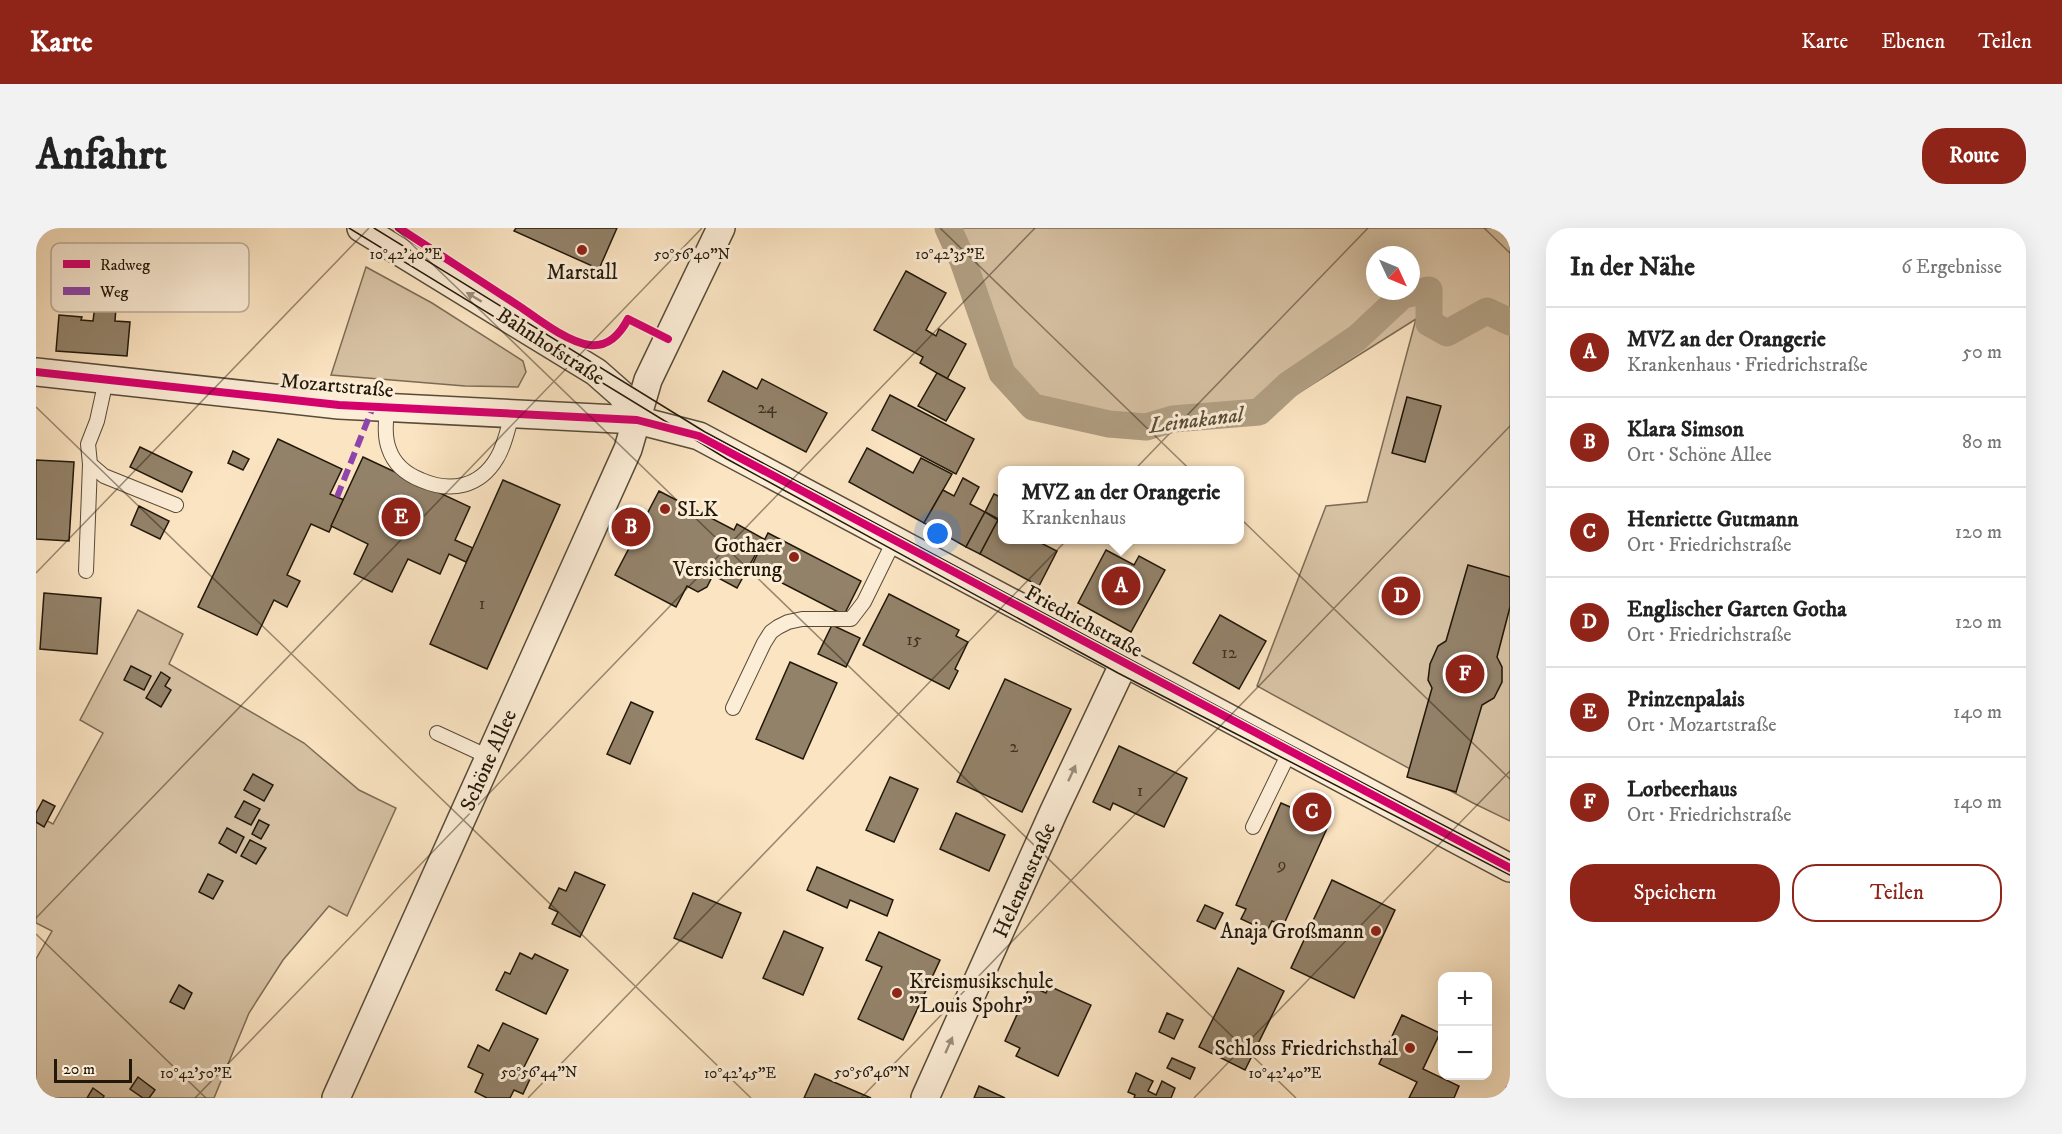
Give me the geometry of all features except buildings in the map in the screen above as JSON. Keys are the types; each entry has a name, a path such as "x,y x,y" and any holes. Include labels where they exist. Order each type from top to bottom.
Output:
{"street":[{"name":"Bahnhofstraße","path":"361,228 596,372 621,394 637,420"},
{"name":"Schöne Allee","path":"336,1098 628,449 648,380 722,228"},
{"name":"Mozartstraße","path":"36,372 339,405 637,420"},
{"name":"Friedrichstraße","path":"637,420 699,436 1510,868"},
{"name":"Helenenstraße","path":"925,1098 1054,811 1124,663"}],"lane":[{"path":"86,571 90,464 88,444 97,421 106,380"},
{"path":"387,408 385,434 388,448 396,464 415,477 449,488 470,483 481,476 497,459 503,447 512,414"},
{"path":"90,464 104,476 176,505"},
{"path":"733,708 771,633 788,622 802,619 851,619 864,602 894,541"},
{"path":"437,733 489,757"},
{"path":"1253,826 1290,751"}],"shaded area":[{"path":"940,228 1510,228 1510,821 1257,686 1326,506 1367,502 1416,319 1262,416 1151,434 1031,409 997,374 970,293"},
{"path":"366,267 432,303 523,361 526,372 518,387 465,386 331,375"},
{"path":"138,610 183,634 169,664 304,743 359,790 396,808 347,916 329,906 283,960 249,1013 214,1098 36,1098 36,959 52,931 36,923 36,815 53,824 103,733 80,720"}],"waterway":[{"name":"Leinakanal","path":"948,228 963,261 1002,373 1033,407 1109,424 1146,427 1173,419 1259,412 1288,385 1357,338 1403,295 1429,290 1429,323 1447,333 1487,311 1510,322"}],"tram line":[{"path":"349,228 727,459 1118,673 1510,875"},
{"path":"374,228 705,432 1510,860"}],"marked path":[{"path":"337,497 373,407"},
{"path":"1504,1098 1510,1085"}],"cycle path":[{"path":"399,228 573,340 590,345 603,344 613,338 628,319 668,339"},
{"path":"36,372 339,405 637,420 699,436 1510,868"}],"place":[{"name":"Marstall","path":"582,250"},
{"name":"SLK","path":"665,509"},
{"name":"Prinzenpalais","path":"401,517"},
{"name":"Klara Simson","path":"631,527"},
{"name":"Gothaer Versicherung","path":"794,557"},
{"name":"MVZ an der Orangerie","path":"1121,586"},
{"name":"Englischer Garten Gotha","path":"1401,596"},
{"name":"Lorbeerhaus","path":"1465,674"},
{"name":"Henriette Gutmann","path":"1312,812"},
{"name":"Anaja Großmann","path":"1376,931"},
{"name":"Kreismusikschule \"Louis Spohr\"","path":"897,993"},
{"name":"Schloss Friedrichsthal","path":"1410,1048"}]}
